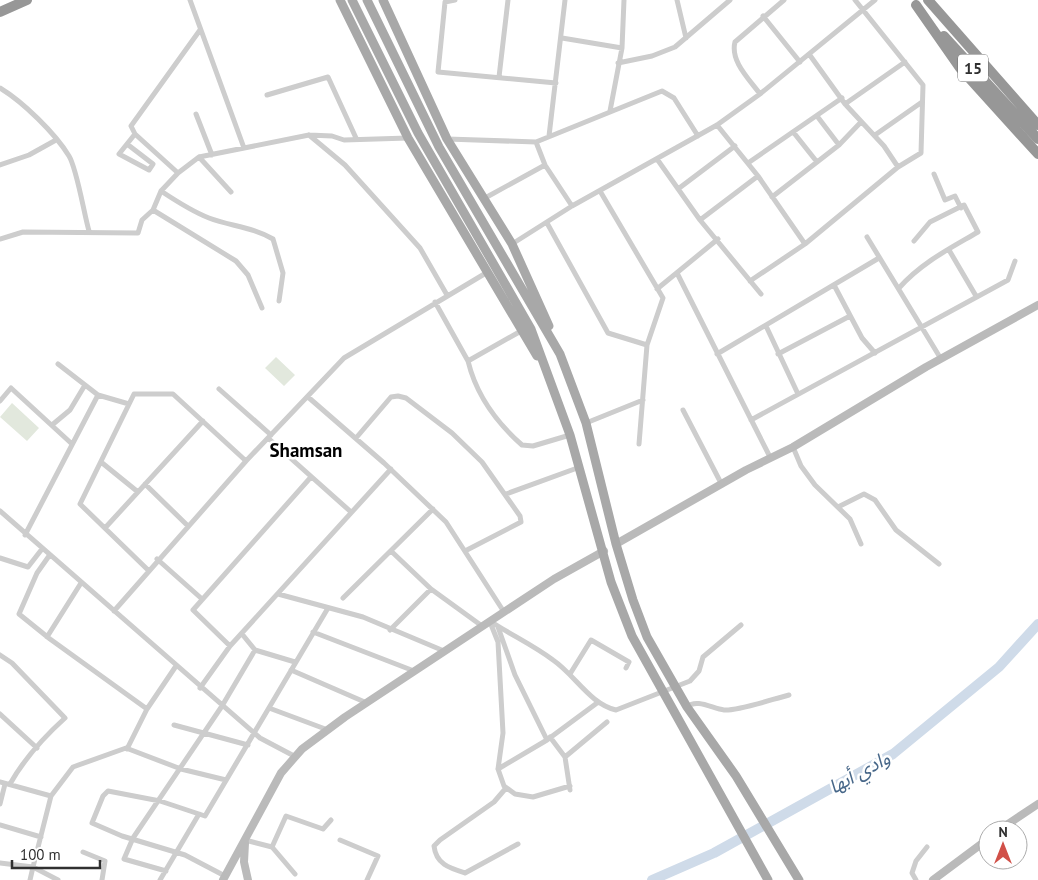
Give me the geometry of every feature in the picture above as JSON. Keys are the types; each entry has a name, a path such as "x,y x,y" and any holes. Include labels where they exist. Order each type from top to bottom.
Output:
{"highway":[{"path":"0,12 27,0"},
{"path":"929,0 942,7 1038,115"},
{"name":"15","path":"929,0 1037,133"},
{"path":"914,3 960,68 1038,154"},
{"name":"15","path":"914,3 1037,133"}],"main road":[{"path":"340,0 408,138 521,331 547,371"},
{"path":"352,0 418,133 531,329 570,435 604,551 611,582 632,636 761,864 768,880"},
{"path":"367,0 439,147 560,354"},
{"path":"382,1 447,139 512,244 542,308 586,423 616,544 633,600 647,637 687,707 736,776 799,880"},
{"path":"461,184 512,244"},
{"path":"449,187 473,248"}],"street":[{"path":"190,0 244,148"},
{"path":"455,0 446,2 438,72 556,83"},
{"path":"500,77 508,0"},
{"path":"549,136 565,0"},
{"path":"610,111 622,48 624,0"},
{"path":"677,0 686,38"},
{"path":"618,63 652,56 675,47 730,0"},
{"path":"760,94 735,59 734,42 784,0"},
{"path":"750,281 805,244 898,167 921,153 923,84 855,0"},
{"path":"512,244 572,206 717,125 760,94 864,11 875,0"},
{"path":"763,16 800,62"},
{"path":"178,173 135,134 131,126 200,30"},
{"path":"562,38 622,48"},
{"path":"809,54 845,104 875,135 898,167"},
{"path":"845,104 905,62"},
{"path":"267,95 328,77 356,138"},
{"path":"0,88 23,104 70,156 89,231"},
{"path":"447,139 536,142 662,91 674,98 698,136"},
{"path":"748,163 842,98"},
{"path":"875,135 922,102"},
{"path":"196,114 212,154"},
{"path":"817,116 839,144"},
{"path":"772,197 839,144 861,122"},
{"path":"717,125 758,176 805,244"},
{"path":"794,132 817,162"},
{"path":"127,144 153,164 149,170 119,154 127,144 135,134"},
{"path":"0,239 23,232 89,231 138,233 142,220 152,210 161,190 178,173 199,158 212,154 309,135 332,136 344,140 356,138 408,138"},
{"path":"309,135 351,172 420,248 447,295"},
{"path":"0,165 29,154 56,140"},
{"path":"536,142 545,165 572,206"},
{"path":"678,189 735,146"},
{"path":"199,158 231,192"},
{"path":"657,159 700,220 718,239 761,294"},
{"path":"485,198 545,165"},
{"path":"934,174 946,200 954,196 960,208"},
{"path":"700,220 758,176"},
{"path":"161,190 182,205 210,218 261,232 272,239 283,273 279,301"},
{"path":"600,191 664,298 647,345 639,444"},
{"path":"899,288 914,270 978,232 964,205 930,222 914,241"},
{"path":"152,210 236,261 248,275 262,308"},
{"path":"546,223 608,333 647,345"},
{"path":"867,237 942,359"},
{"path":"657,288 718,239"},
{"path":"949,250 976,296"},
{"path":"717,354 879,258"},
{"path":"752,420 1008,280 1015,260"},
{"path":"114,610 246,462 344,358 486,272"},
{"path":"677,272 770,457"},
{"path":"834,286 862,338 875,353"},
{"path":"434,302 468,361 472,377 483,399 499,422 522,445 533,446 570,435"},
{"path":"616,544 770,457 793,447 1038,305"},
{"path":"778,354 850,316"},
{"path":"766,326 798,394"},
{"path":"468,361 521,331"},
{"path":"58,364 98,395 129,404"},
{"path":"52,425 70,410 85,385"},
{"path":"0,401 12,388 72,444"},
{"path":"219,389 311,478 351,512"},
{"path":"148,570 80,504 134,394 173,394 246,462"},
{"path":"25,535 98,395"},
{"path":"356,438 391,397 398,396 406,398 452,433 482,462 506,494 520,516 521,522 465,551"},
{"path":"308,397 391,469 446,522 504,612"},
{"path":"586,423 643,400"},
{"path":"683,410 722,485"},
{"path":"105,528 203,422"},
{"path":"793,447 801,466 815,485 850,519 861,544"},
{"path":"101,462 138,492"},
{"path":"506,494 580,467"},
{"path":"200,688 230,646 391,469"},
{"path":"230,646 192,610 311,478"},
{"path":"145,484 188,526"},
{"path":"838,507 864,494 870,497 875,500 896,530 939,564"},
{"path":"343,598 433,509"},
{"path":"0,511 42,550 114,610 200,688 255,734 296,757"},
{"path":"0,558 28,567 42,550"},
{"path":"391,551 431,589 482,626"},
{"path":"328,608 205,816 160,801 108,790 103,796 92,823 117,834 176,852 224,878 281,773 296,757 328,730 414,671 554,579 604,551"},
{"path":"50,556 37,573 19,614 47,637 147,709"},
{"path":"158,560 202,599"},
{"path":"47,637 81,583"},
{"path":"390,630 431,589"},
{"path":"278,594 363,618 444,652"},
{"path":"490,621 534,646 570,674 598,703 616,710 690,681 699,671 703,657 741,626"},
{"path":"490,621 498,642 502,718 498,769 506,788 515,794 532,797 570,788 565,757 548,739 515,676 498,626"},
{"path":"313,632 414,671"},
{"path":"242,634 255,650 295,662"},
{"path":"570,674 591,640 628,662 626,668"},
{"path":"166,871 124,859 133,838 160,801 222,706 255,650"},
{"path":"0,655 12,664 65,718 43,738 37,748 5,783 0,804"},
{"path":"127,749 147,709 176,666"},
{"path":"291,670 367,703"},
{"path":"687,707 691,704 696,704 726,710 789,696"},
{"path":"498,769 548,739 598,703"},
{"path":"269,708 328,730"},
{"path":"0,714 37,748"},
{"path":"565,757 607,722"},
{"path":"174,725 248,745"},
{"path":"30,880 52,796 73,766 127,749 181,769 226,780"},
{"path":"5,783 52,796"},
{"path":"506,788 494,802 440,840 434,846 435,854 441,863 465,873 518,844"},
{"path":"1014,820 1038,804"},
{"path":"160,880 199,814"},
{"path":"272,847 286,816 323,828 331,820"},
{"path":"0,825 41,837"},
{"path":"245,840 272,847 295,874"},
{"path":"245,840 244,862 248,880"},
{"path":"340,840 378,856 368,880"},
{"path":"933,880 978,846"},
{"path":"916,880 912,873 916,861 926,847"},
{"path":"83,852 104,861 102,880"},
{"path":"0,863 33,867 58,880"}],"shaded area":[{"path":"276,357 295,375 284,386 265,368"},
{"path":"12,403 39,428 27,441 0,417"}],"waterway":[{"name":"وادي أبها","path":"652,880 714,853 893,754 999,667 1038,624"}],"district":[{"name":"Shamsan","path":"306,450"}]}
